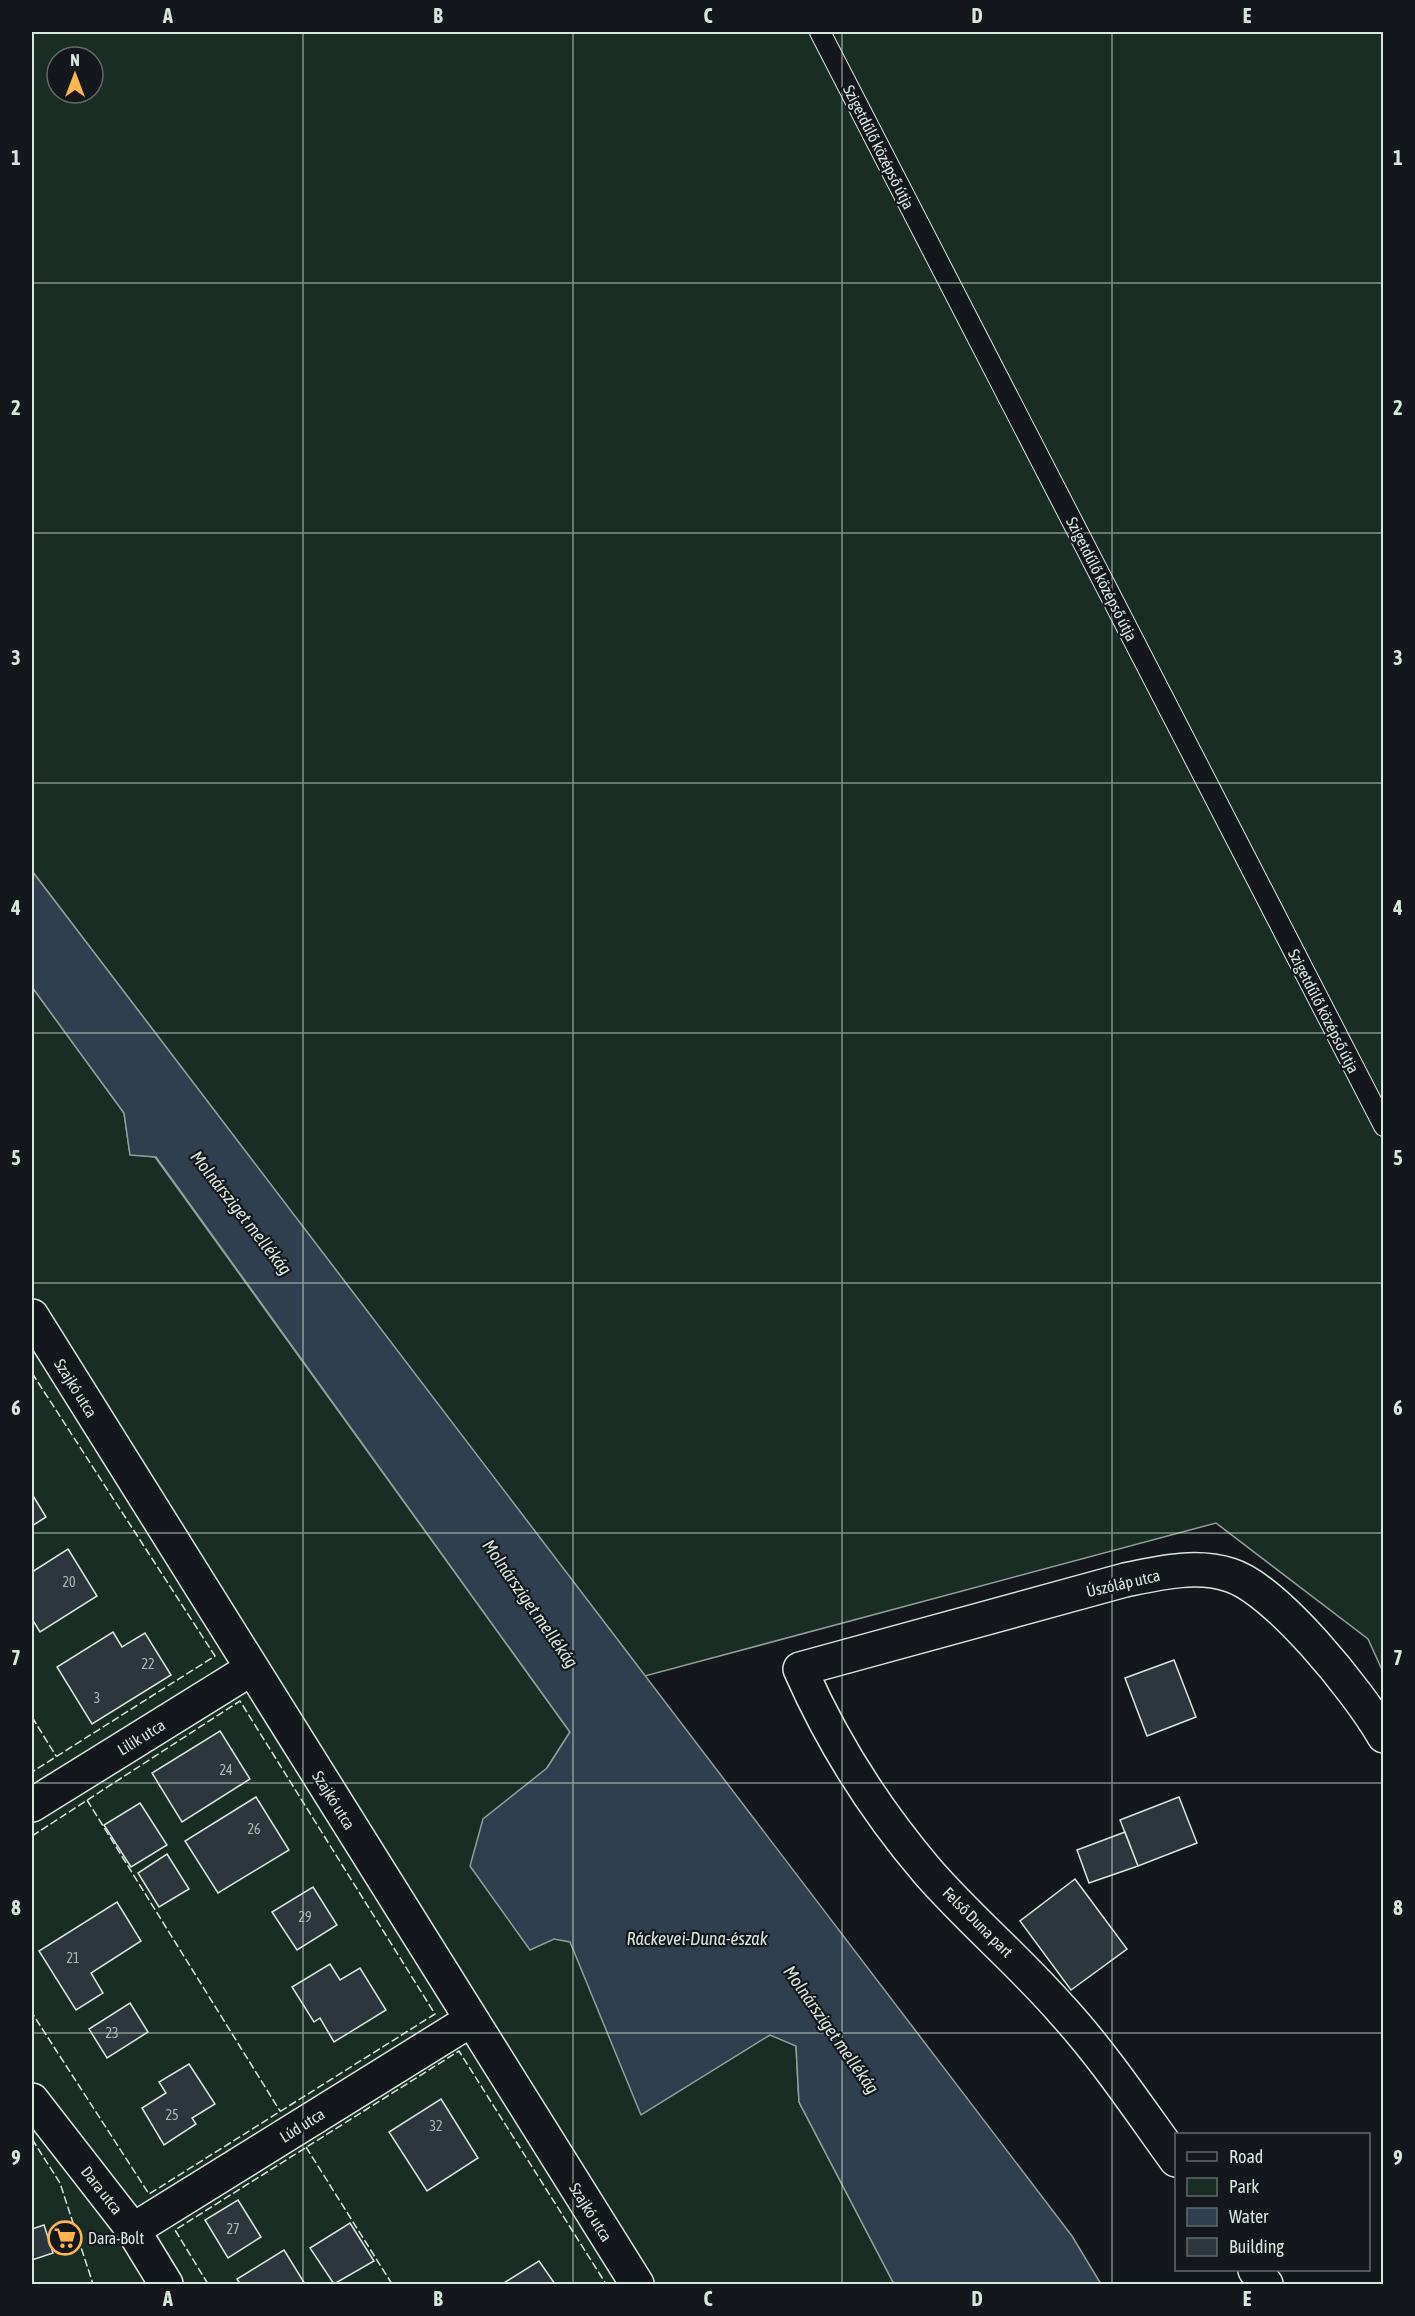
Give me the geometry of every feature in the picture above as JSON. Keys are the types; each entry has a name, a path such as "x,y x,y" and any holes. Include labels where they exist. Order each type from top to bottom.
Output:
{"street":[{"name":"Szajkó utca","path":"32,1316 637,2284"},
{"name":"Úszóláp utca","path":"800,1669 1125,1580 1168,1572 1216,1571 1254,1586 1274,1603 1310,1639 1353,1690 1383,1736"},
{"name":"Lilik utca","path":"32,1805 251,1669"},
{"name":"Felső Duna part","path":"800,1669 821,1717 842,1752 904,1841 963,1909 1017,1962 1087,2038 1175,2159"},
{"name":"Lúd utca","path":"133,2230 471,2020"},
{"name":"Dara utca","path":"32,2100 133,2230 166,2284"},
{"path":"1256,2271 1266,2284"}],"lane":[{"name":"Szigetdűlő középső útja","path":"820,32 1383,1126"}],"green space":[{"path":"32,32 1383,32 1383,1672 1368,1639 1216,1523 645,1676 32,871"},
{"path":"32,987 124,1113 130,1154 155,1157 570,1732 547,1768 796,2046 799,2102 894,2284 32,2284"}],"water":[{"name":"Ráckevei-Duna-észak","path":"32,871 1072,2236 1101,2284 894,2284 799,2102 796,2046 770,2035 641,2115 570,1942 554,1939 530,1950 470,1866 483,1819 547,1768 570,1732 156,1157 130,1155 124,1113 32,987"}],"building":[{"path":"32,1494 46,1517 32,1526"},
{"path":"68,1549 97,1596 40,1632 32,1619 32,1572"},
{"path":"113,1632 122,1647 145,1633 171,1675 92,1724 57,1667"},
{"path":"1174,1660 1196,1717 1147,1736 1125,1678"},
{"path":"220,1731 250,1779 182,1822 152,1773"},
{"path":"256,1797 289,1850 218,1893 185,1841"},
{"path":"1179,1797 1197,1843 1138,1866 1120,1820"},
{"path":"140,1803 167,1845 131,1867 104,1825"},
{"path":"1125,1832 1138,1866 1089,1883 1077,1850"},
{"path":"167,1854 189,1889 159,1907 138,1873"},
{"path":"1075,1879 1127,1949 1071,1990 1020,1921"},
{"path":"313,1887 337,1925 297,1950 272,1912"},
{"path":"117,1902 141,1941 91,1973 103,1993 76,2010 39,1951"},
{"path":"330,1964 340,1980 360,1968 386,2010 334,2042 320,2018 314,2022 292,1987"},
{"path":"130,2003 148,2032 107,2058 89,2029"},
{"path":"189,2064 215,2104 192,2118 196,2124 164,2145 142,2108 166,2093 159,2082"},
{"path":"441,2099 478,2158 427,2191 389,2132"},
{"path":"238,2200 261,2237 228,2258 205,2220"},
{"path":"350,2223 374,2261 334,2284 310,2248"},
{"path":"44,2225 53,2253 32,2260 32,2229"},
{"path":"284,2250 305,2284 240,2284 237,2279"},
{"path":"539,2261 555,2284 502,2284"}],"fence":[{"path":"32,1373 215,1656 32,1772"},
{"path":"32,1836 240,1701 435,2014 149,2194 32,2013"},
{"path":"32,1717 56,1756"},
{"path":"87,1800 280,2111"},
{"path":"208,2284 175,2230 459,2051 606,2284"},
{"path":"32,2139 60,2183 93,2284"},
{"path":"306,2147 392,2284"}],"place":[{"name":"Dara-Bolt","path":"65,2238"}],"water label":[{"name":"Molnársziget mellékág","path":"241,1213"},
{"name":"Molnársziget mellékág","path":"530,1604"},
{"name":"Molnársziget mellékág","path":"831,2030"}]}
